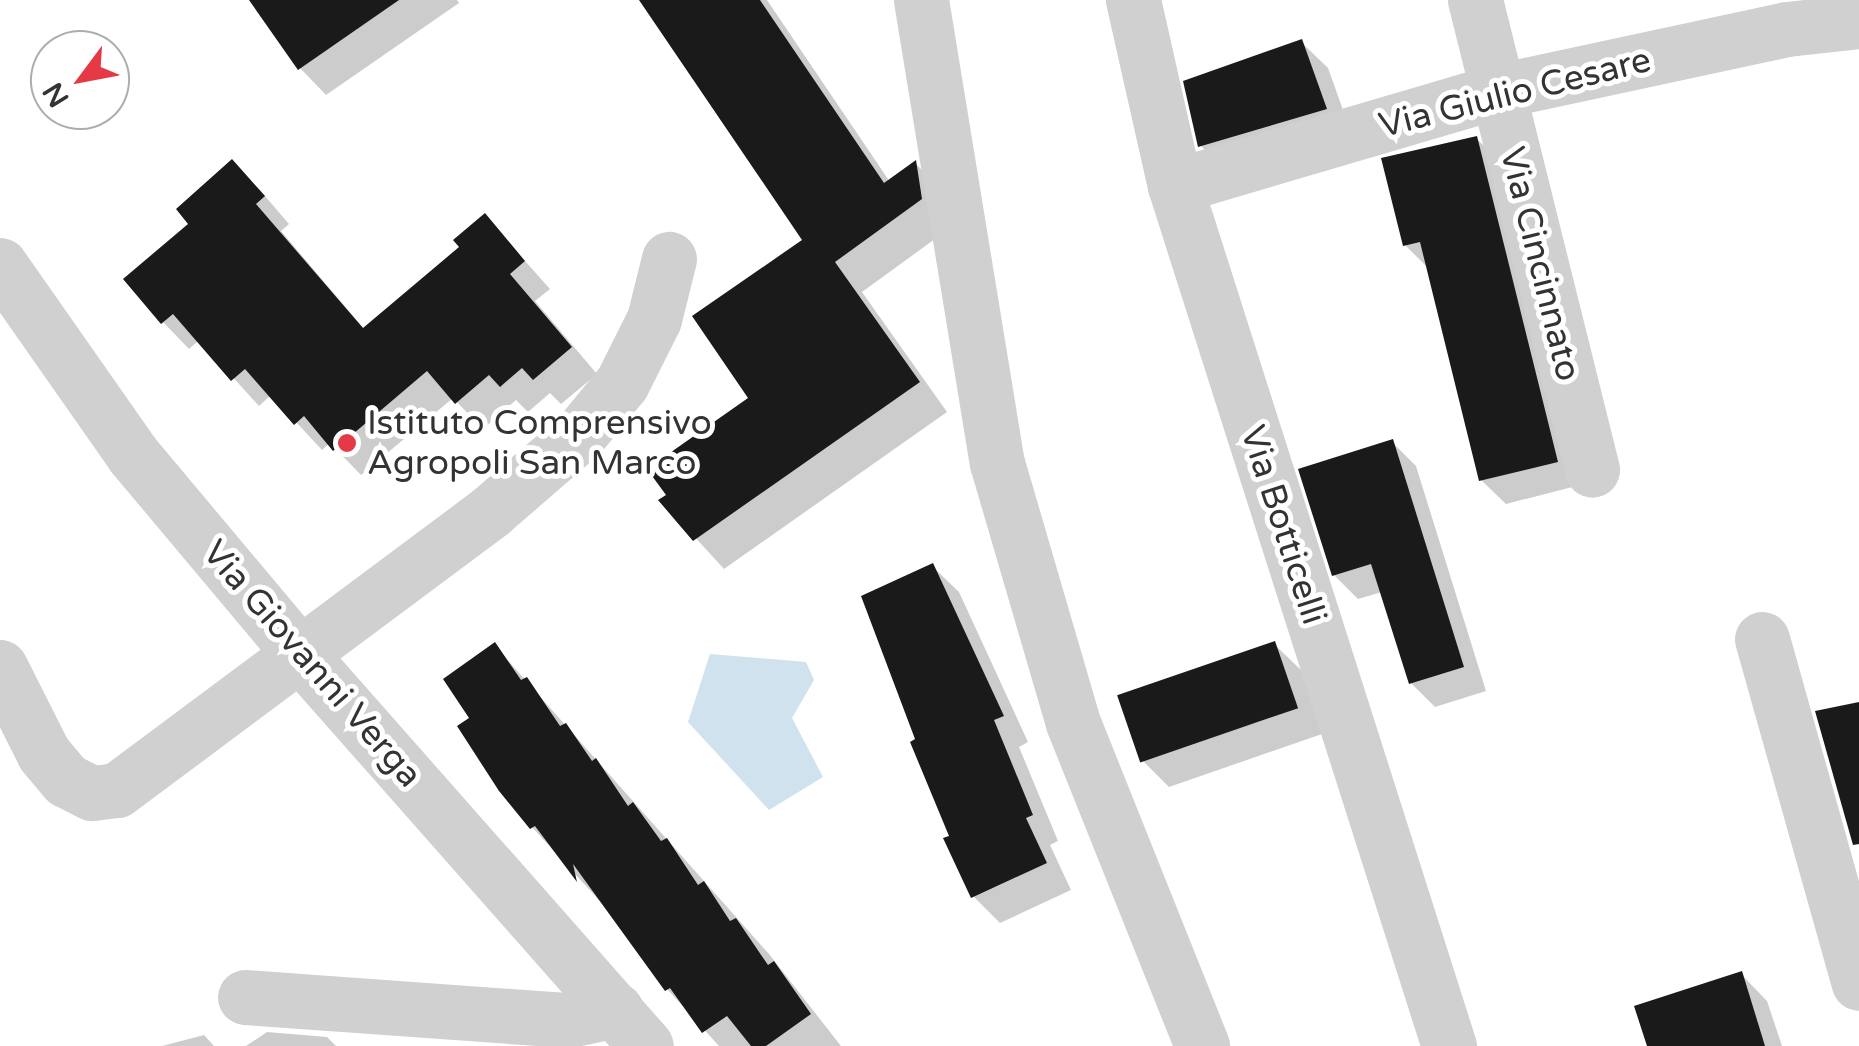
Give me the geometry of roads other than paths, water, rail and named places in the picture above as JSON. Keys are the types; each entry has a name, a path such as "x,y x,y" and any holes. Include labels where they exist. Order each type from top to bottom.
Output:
{"street":[{"path":"921,0 997,464 1073,722 1202,1046"},
{"name":"Via Botticelli","path":"1133,0 1175,186 1449,1046"},
{"name":"Via Cincinnato","path":"1476,0 1592,470"},
{"name":"Via Giulio Cesare","path":"1175,186 1728,20 1859,21"},
{"path":"0,667 44,754 66,780 92,793 117,790 491,511 580,434 622,382 638,351 654,319 669,259"},
{"name":"Via Giovanni Verga","path":"0,265 133,455 299,654 631,1028"},
{"path":"1762,640 1859,983"},
{"path":"245,997 569,1020 631,1028"}],"water":[{"path":"710,654 806,662 814,680 792,718 823,777 769,810 688,722"}],"place":[{"name":"Istituto Comprensivo Agropoli San Marco","path":"347,443"}]}
